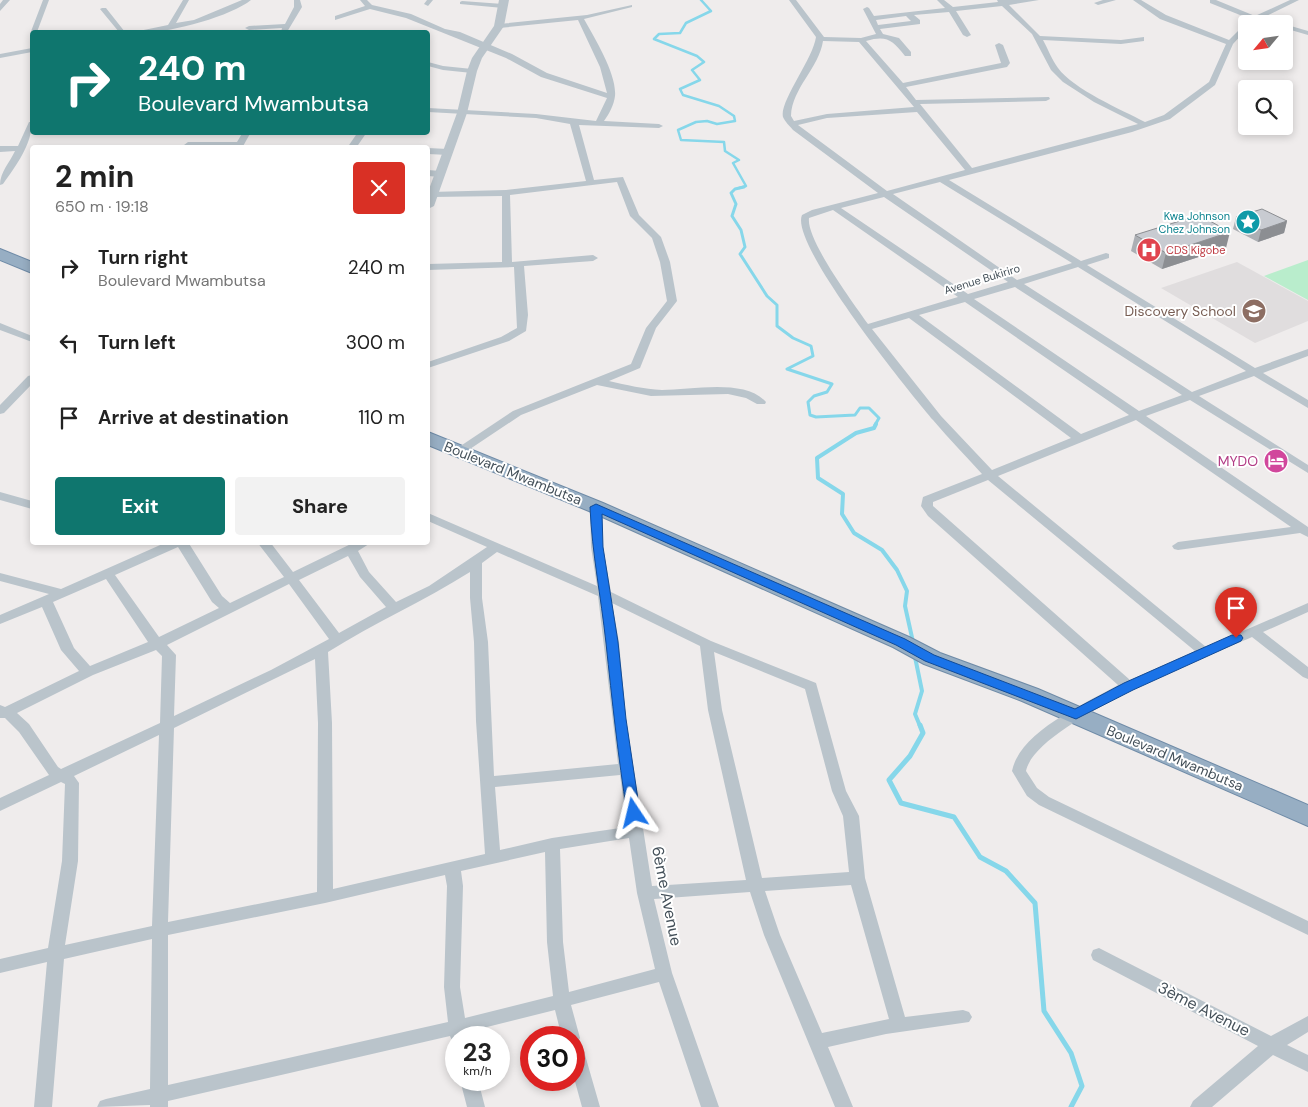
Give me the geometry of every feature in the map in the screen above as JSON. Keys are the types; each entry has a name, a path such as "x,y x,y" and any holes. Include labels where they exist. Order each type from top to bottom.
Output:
{"highway":[{"path":"0,254 30,267"},
{"name":"Boulevard Mwambutsa","path":"430,439 596,507 901,642 917,652 957,670 1014,689 1308,816"}],"street":[{"path":"0,10 7,0"},
{"path":"35,30 46,0"},
{"path":"170,27 186,0"},
{"path":"151,30 203,20 248,0"},
{"path":"249,28 286,29 298,7 297,0"},
{"path":"363,0 370,7 408,16 509,56 544,75 611,97"},
{"path":"792,0 818,33 820,39 809,68 787,109 786,114 792,124 1015,282 1308,470"},
{"path":"940,0 952,10 967,35"},
{"path":"871,18 952,10 1002,2 1036,0"},
{"path":"1098,3 1113,0"},
{"path":"1136,0 1162,17 1230,43"},
{"path":"1213,0 1212,2 1238,16"},
{"path":"1265,15 1296,0"},
{"path":"1002,2 1038,38 1055,70 1066,80 1097,100 1145,126"},
{"path":"430,201 462,113 472,71 484,47 499,26 503,3 462,3"},
{"path":"499,26 580,18 630,6"},
{"path":"338,18 370,7"},
{"path":"104,9 120,30"},
{"path":"867,9 880,35"},
{"path":"877,27 917,22 908,14"},
{"path":"580,18 594,44 610,84 611,97 606,111 598,124"},
{"path":"1293,29 1308,33"},
{"path":"820,39 861,40 880,35 896,40 908,54"},
{"path":"1205,652 990,475 906,382 866,328 809,239 804,224 805,217 834,207 1145,126 1177,112 1212,83 1230,43 1238,35"},
{"path":"1038,38 1074,38 1121,42 1142,39"},
{"path":"861,40 970,171"},
{"path":"901,86 1004,65 1006,63 999,45"},
{"path":"0,56 30,50"},
{"path":"430,65 472,71"},
{"path":"792,124 827,116 917,106 1046,99"},
{"path":"430,110 543,116 574,123 659,126"},
{"path":"574,123 588,169 590,181 588,184"},
{"path":"0,182 13,165 30,128"},
{"path":"0,148 21,148"},
{"path":"430,151 448,152"},
{"path":"430,174 440,174"},
{"path":"940,178 1308,405"},
{"path":"433,194 506,193 620,179 635,216 656,237 664,262 672,301 662,317 651,328 636,366 517,413 460,452"},
{"path":"506,193 507,265"},
{"path":"834,207 1305,531"},
{"name":"Avenue Bukiriro","path":"866,328 1106,256"},
{"path":"430,267 507,265 592,258"},
{"path":"430,364 505,340 522,330 523,315 519,264"},
{"path":"910,314 1080,439"},
{"path":"0,326 30,338"},
{"path":"1128,686 927,506 927,500 1139,415 1254,371 1306,354"},
{"path":"1,409 30,380"},
{"path":"597,382 652,392 728,390 743,392 761,402"},
{"path":"20,391 30,396"},
{"path":"0,496 30,504"},
{"name":"6ème Avenue","path":"596,507 597,547 612,642 626,769 645,893 664,973 710,1107"},
{"path":"430,518 604,594 706,644 750,663 807,683 814,689 839,791 852,816 857,878 899,1025"},
{"path":"1178,546 1305,531"},
{"path":"0,620 108,574 170,545"},
{"path":"176,545 217,599 227,608"},
{"path":"265,545 317,611 337,640"},
{"path":"2,712 88,672 157,644 227,608 360,545"},
{"path":"0,804 63,776 321,650 394,608 434,589 476,562 495,547"},
{"path":"351,550 364,574 394,608"},
{"path":"476,562 476,598 481,642 493,858"},
{"path":"108,574 157,644 169,656 160,931 159,1101"},
{"path":"0,577 62,593"},
{"path":"46,601 68,650 88,672"},
{"path":"1308,606 1128,686 1076,715 1043,736 1022,761 1019,771 1032,792 1044,801 1308,928"},
{"path":"1252,631 1308,674"},
{"path":"706,644 715,710 756,887 772,934 844,1107"},
{"path":"321,650 325,723 325,897"},
{"path":"2,712 18,721 52,770 69,779 72,783 70,861 56,953 43,1107"},
{"path":"489,782 626,769"},
{"path":"0,966 325,897 552,844 637,831"},
{"path":"552,844 554,934 564,1019 567,1026"},
{"path":"452,867 455,886 452,987 457,1026"},
{"path":"645,893 756,887 857,878"},
{"name":"3ème Avenue","path":"1099,955 1308,1064"},
{"path":"478,1026 664,973"},
{"path":"817,1042 899,1025 963,1017"},
{"path":"1199,1107 1272,1045 1308,1023"},
{"path":"106,1107 159,1101 236,1079 445,1035"},
{"path":"585,1086 591,1107"},
{"path":"472,1091 476,1107"}],"shaded area":[{"name":"Discovery School","path":"1237,262 1308,301 1308,321 1255,343 1161,288"}],"green space":[{"path":"1308,260 1308,300 1264,276"}],"building":[{"path":"1262,209 1287,221 1261,230 1236,217"},
{"path":"1199,215 1230,232 1166,253 1135,235"}],"waterway":[{"path":"701,0 711,11 686,23 680,33 659,34 654,39 697,56 704,62 692,70 700,80 680,89 683,95 719,106 734,116 735,121 717,124 707,121 696,122 678,130 681,140 724,142 725,151 739,160 733,163 746,186 739,188"},
{"path":"744,187 735,189 731,193 736,204 732,216 741,230 745,247 740,254 767,296 777,305 777,326 793,338 811,346 813,356 787,369 832,384 827,392 814,396 808,402 810,415 816,417 855,415 860,408 869,408 879,418 875,425"},
{"path":"876,424 874,428 856,433 817,458 818,478 843,494 842,514 854,533 882,550 897,570 907,591 905,606 913,642"},
{"path":"915,657 922,691 915,714 920,726"},
{"path":"920,725 923,733 910,756 889,780 901,803 954,817 980,857 1006,871 1035,903 1044,1011 1071,1053 1082,1086 1071,1107"}],"place":[{"name":"Kwa Johnson Chez Johnson","path":"1248,222"},
{"name":"CDS Kigobe","path":"1149,250"},
{"name":"Discovery School","path":"1254,311"},
{"name":"MYDO","path":"1276,461"}],"route":[{"path":"634,813 619,719 612,642 597,547 596,507 689,550 901,642 929,658 957,670 1014,689 1076,715 1128,686 1236,638"}]}
